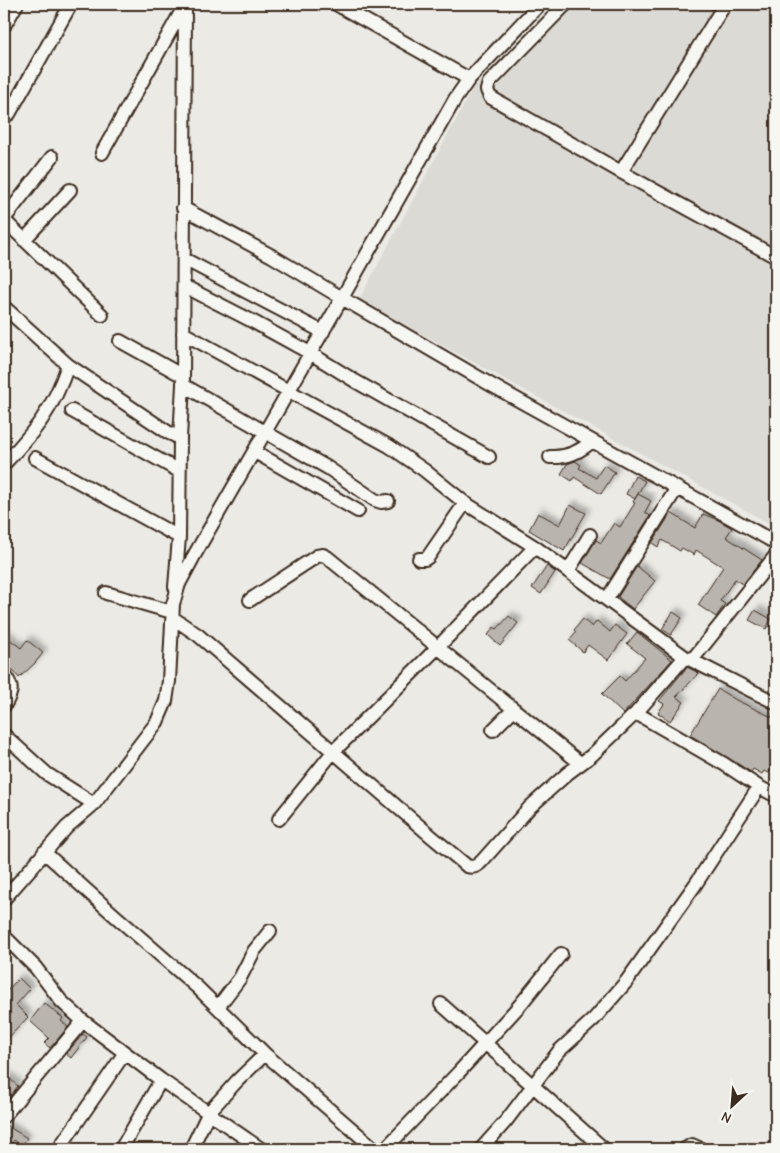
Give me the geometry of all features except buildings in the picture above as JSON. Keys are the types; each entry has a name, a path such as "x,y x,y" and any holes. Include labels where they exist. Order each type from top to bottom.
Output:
{"street":[{"path":"4,26 17,4"},
{"path":"8,114 71,4"},
{"path":"336,4 469,79"},
{"path":"175,594 444,116 469,79 540,4"},
{"path":"566,4 489,83 487,90 490,97 776,257"},
{"path":"621,172 725,4"},
{"path":"102,153 186,5"},
{"path":"4,899 67,827 98,799 158,722 169,681 172,615 179,537 179,471 183,381 186,5"},
{"path":"52,157 4,220 102,315"},
{"path":"24,240 70,190"},
{"path":"183,208 272,256 478,378 776,543"},
{"path":"184,259 323,332"},
{"path":"184,286 310,353 363,386 489,457"},
{"path":"4,307 82,376 169,433 180,438"},
{"path":"183,333 389,446 424,470 465,503 534,547 688,658 776,703"},
{"path":"120,341 266,432 328,468 375,500 382,502 388,500"},
{"path":"4,464 27,440 48,412 69,366"},
{"path":"72,410 179,471"},
{"path":"550,456 560,457 572,454 582,450 592,441"},
{"path":"255,452 358,511"},
{"path":"35,458 179,537"},
{"path":"607,599 678,488"},
{"path":"419,559 425,560 428,557 465,503"},
{"path":"568,571 590,535"},
{"path":"279,819 334,752 438,648 534,547"},
{"path":"106,593 172,615 198,635 467,866 476,867 530,807 601,747 636,713 688,658 776,554"},
{"path":"250,600 310,560 323,555 580,763"},
{"path":"4,673 11,684 11,693 4,706"},
{"path":"493,730 514,709"},
{"path":"636,713 776,796"},
{"path":"4,735 47,774 98,799"},
{"path":"481,1149 506,1121 559,1052 626,982 695,885 759,787"},
{"path":"44,852 218,1007 266,1054 375,1149"},
{"path":"218,1007 240,978 254,951 270,931"},
{"path":"4,936 36,968 61,1001 83,1021 160,1080 261,1149"},
{"path":"385,1149 520,1005 560,954"},
{"path":"442,1004 604,1149"},
{"path":"4,1116 83,1021"},
{"path":"62,1144 124,1054"},
{"path":"191,1149 208,1112 266,1054"},
{"path":"121,1149 160,1080"},
{"path":"686,1149 692,1145 701,1149"}],"shaded area":[{"path":"553,4 776,4 776,527 359,300 473,88"}]}
